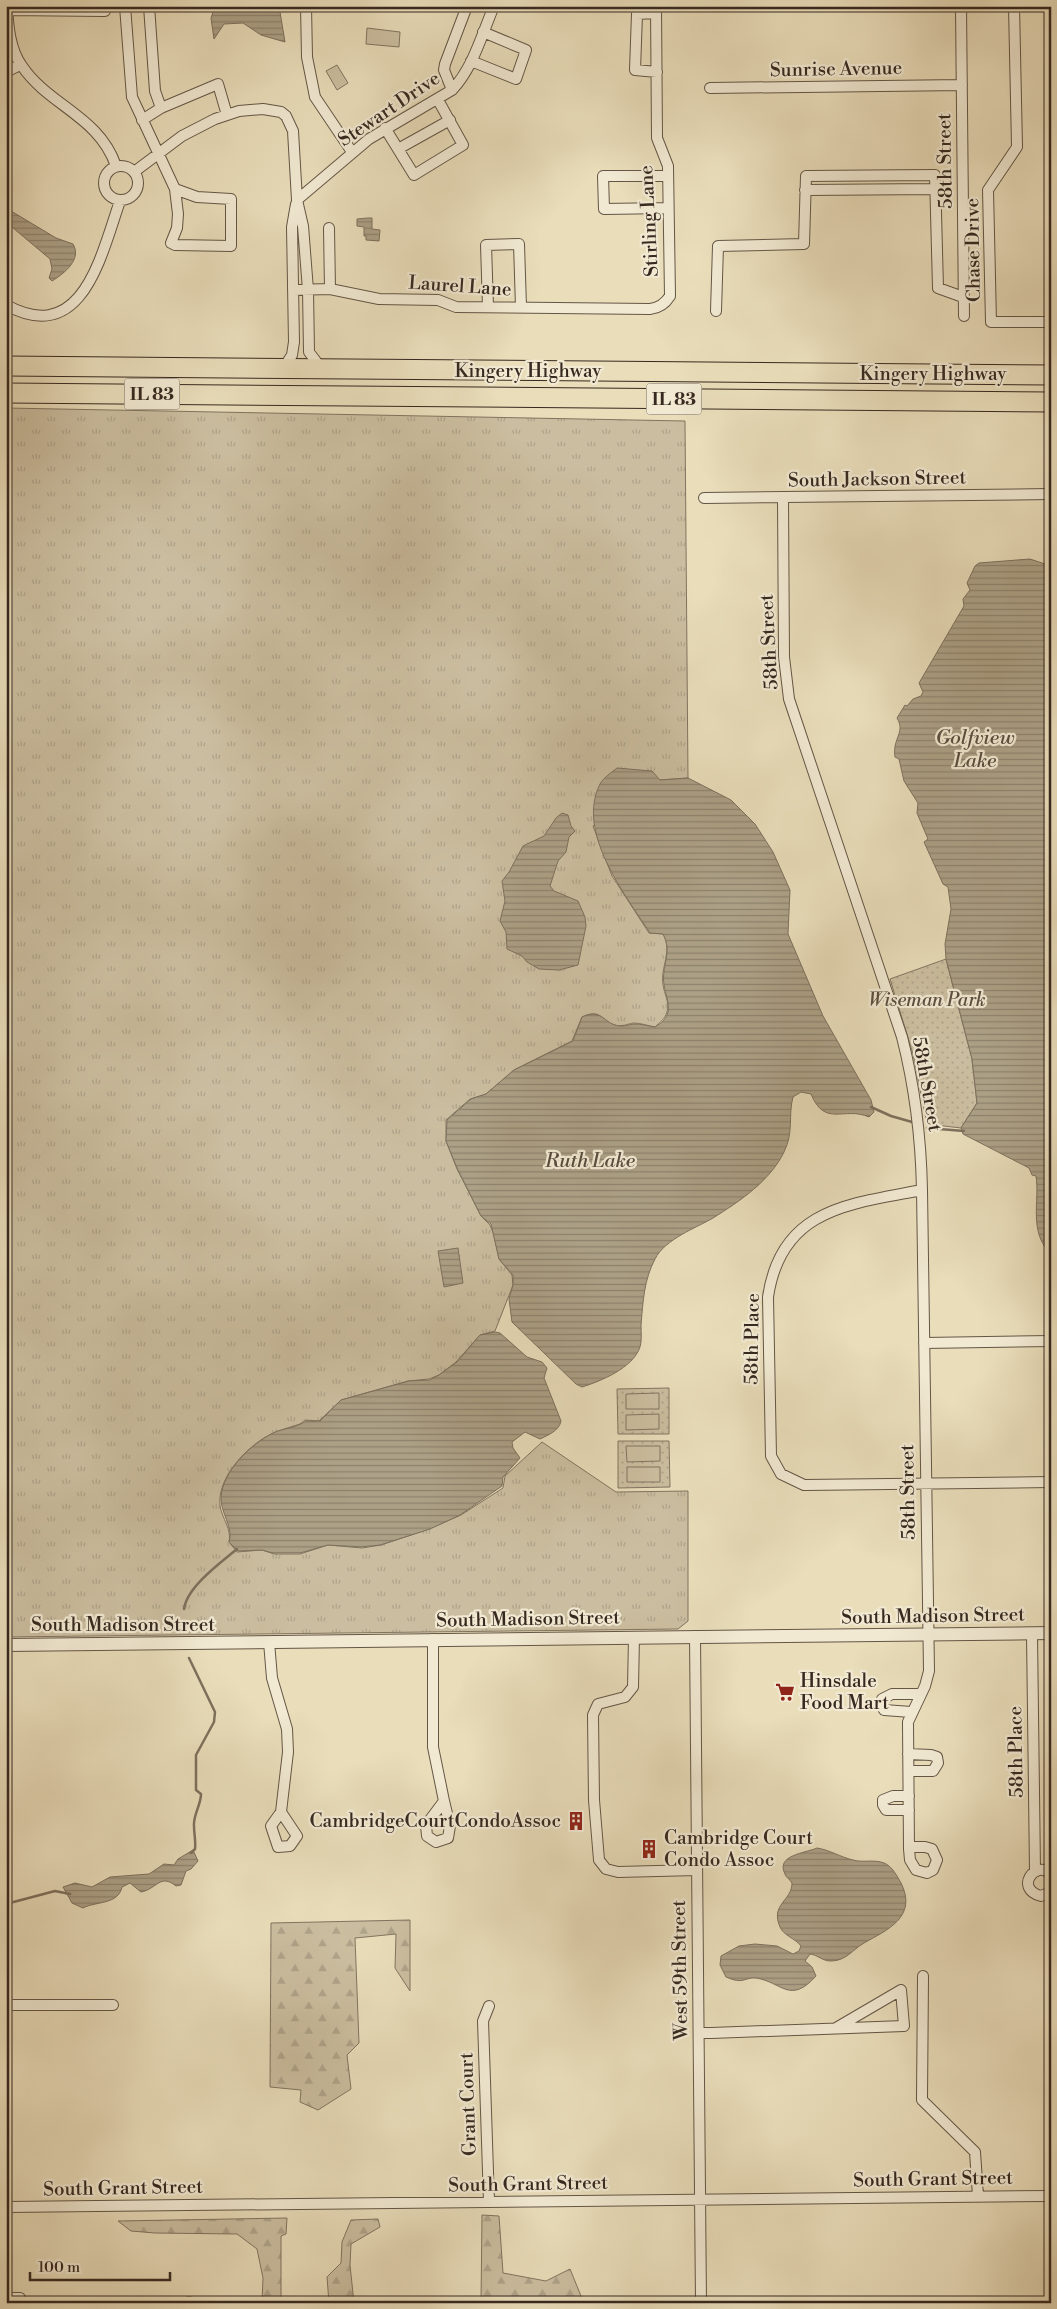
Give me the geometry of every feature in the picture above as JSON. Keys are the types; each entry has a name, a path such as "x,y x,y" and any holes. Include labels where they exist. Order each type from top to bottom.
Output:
{"highway":[{"name":"Kingery Highway","path":"6,366 1051,375"},
{"name":"Kingery Highway","path":"6,393 1051,402"}],"street":[{"path":"125,6 132,97 175,189 178,214 171,243 175,245 231,246 230,199 197,197 175,189"},
{"path":"149,6 155,91 161,108"},
{"path":"306,6 307,57 315,97 352,152"},
{"path":"452,90 444,70 444,64 467,6"},
{"name":"Stewart Drive","path":"297,200 352,152 385,128 438,100 452,90 471,61 494,6"},
{"name":"58th Street","path":"962,6 964,316"},
{"name":"Chase Drive","path":"1014,6 1016,147 988,190 991,322 1051,322"},
{"path":"105,11 7,8 9,32 20,64 44,90 91,126 112,151 116,166"},
{"path":"656,10 637,14 635,70 656,72"},
{"name":"Stirling Lane","path":"656,10 657,138 668,166 667,208 670,296 665,303 656,308"},
{"path":"471,61 516,79 526,50 483,32"},
{"path":"6,72 20,64"},
{"path":"142,120 161,108 218,84 227,115"},
{"name":"Sunrise Avenue","path":"710,88 962,85"},
{"path":"385,128 414,175 463,145 438,100"},
{"path":"134,172 182,136 227,115 239,111 263,109 281,112 286,116 293,130 297,200 303,226 310,352 318,364 334,370"},
{"path":"398,149 450,120"},
{"path":"116,166 128,168 134,172 138,184 136,191 126,200 120,201 108,195 104,182 110,170 116,166"},
{"path":"667,176 603,176 604,209 667,208"},
{"path":"716,311 718,246 804,244 805,190 935,189 938,288 963,297"},
{"path":"283,369 292,355 294,342 292,227 297,200"},
{"path":"6,305 21,313 37,316 53,316 69,308 81,294 95,269 120,201"},
{"path":"329,228 330,289"},
{"path":"488,307 486,245 519,244 521,307"},
{"name":"Laurel Lane","path":"293,290 330,289 379,299 438,300 456,307 656,308"},
{"name":"South Jackson Street","path":"704,498 1051,494"},
{"name":"58th Street","path":"783,498 784,657 790,699 904,1044 919,1125 922,1190 928,1671 908,1722 909,1848"},
{"name":"58th Place","path":"922,1190 842,1207 819,1217 798,1232 781,1255 772,1278 767,1307 768,1401 771,1456 781,1474 794,1482 804,1485 1051,1482"},
{"path":"924,1343 1051,1341"},
{"name":"South Madison Street","path":"6,1645 634,1636 1051,1633"},
{"name":"58th Place","path":"1032,1634 1035,1871 1030,1876 1028,1883 1029,1889 1034,1894 1041,1896 1051,1892"},
{"path":"634,1636 634,1687 625,1697 598,1704 593,1715 594,1800 599,1860 606,1869 618,1872 697,1870"},
{"name":"West 59th Street","path":"695,1636 701,2303"},
{"path":"433,1639 433,1747 444,1801"},
{"path":"269,1642 272,1678 284,1717 288,1742 281,1812"},
{"path":"911,1712 884,1710 881,1704 882,1699 892,1694 920,1694"},
{"path":"908,1754 931,1754 936,1757 938,1763 932,1771 909,1771"},
{"path":"909,1796 886,1798 883,1800 886,1810 909,1810"},
{"path":"1035,1871 1042,1869 1051,1874"},
{"path":"923,1976 922,2100 974,2152 978,2196"},
{"path":"699,2033 904,2026 901,1990 836,2028"},
{"path":"6,2006 113,2005"},
{"name":"Grant Court","path":"489,2006 483,2021 489,2202"},
{"name":"South Grant Street","path":"6,2207 1051,2196"},
{"path":"6,2298 20,2298"}],"green space":[{"path":"367,28 400,32 399,47 366,44"},
{"path":"337,65 348,83 337,90 326,71"},
{"path":"6,408 685,421 688,778 660,780 593,826 612,876 649,933 663,934 666,941 667,953 663,978 668,1005 666,1014 655,1027 639,1023 622,1026 614,1025 597,1014 582,1017 572,1041 514,1070 486,1094 470,1099 446,1120 446,1141 457,1169 481,1216 490,1225 499,1259 512,1275 513,1285 495,1331 480,1335 456,1362 439,1375 429,1379 408,1381 341,1400 319,1421 305,1420 300,1424 264,1438 248,1450 233,1467 227,1476 220,1496 220,1506 228,1528 229,1542 237,1552 262,1550 274,1554 300,1554 328,1545 362,1548 381,1545 429,1529 461,1515 503,1488 505,1476 542,1442 616,1492 688,1491 688,1621 678,1629 6,1637"},
{"name":"Wiseman Park","path":"946,959 972,1059 977,1103 961,1128 927,1124 913,1054 890,979"},
{"path":"669,1388 669,1434 618,1434 617,1389"},
{"path":"659,1393 659,1409 626,1409 626,1394"},
{"path":"659,1414 659,1429 626,1430 626,1415"},
{"path":"618,1441 669,1441 670,1487 618,1488"},
{"path":"626,1446 660,1446 660,1461 627,1462"},
{"path":"627,1467 660,1467 660,1482 627,1482"},
{"path":"410,1920 410,1991 395,1968 396,1934 355,1938 359,2043 347,2055 351,2089 318,2110 300,2102 301,2090 270,2087 271,1923"},
{"path":"482,2215 499,2216 503,2273 546,2281 570,2269 583,2301 581,2303 481,2303"},
{"path":"287,2218 286,2234 281,2236 281,2303 262,2303 263,2278 257,2249 237,2234 131,2231 118,2221"},
{"path":"378,2219 380,2227 351,2244 350,2265 354,2303 329,2303 327,2277 341,2263 342,2242 351,2220"}],"water":[{"path":"215,6 279,6 285,42 261,35 243,23 224,24 214,39 211,18"},
{"path":"6,208 56,238 73,244 75,250 74,260 67,270 52,281 49,278 52,269 50,259 6,222"},
{"path":"372,218 372,229 380,230 379,241 366,240 364,227 357,226 357,219"},
{"name":"Golfview Lake","path":"1030,559 1051,566 1051,1254 1044,1245 1037,1226 1036,1176 1032,1175 1029,1168 963,1134 961,1128 977,1103 972,1059 946,959 945,944 951,909 948,887 943,884 924,842 928,839 917,813 918,803 904,781 899,759 895,757 895,745 900,732 897,718 905,705 907,706 913,699 921,696 923,692 919,683 964,606 963,599 970,590 967,583 975,566 979,563"},
{"name":"Ruth Lake","path":"617,768 652,771 660,780 688,778 731,800 755,824 773,852 790,890 788,934 823,1016 871,1100 874,1112 869,1117 860,1114 829,1113 822,1110 816,1104 811,1094 801,1092 793,1097 787,1145 771,1172 734,1205 673,1240 660,1252 651,1267 646,1283 642,1308 641,1342 636,1355 616,1373 582,1387 576,1384 512,1322 509,1299 513,1285 513,1275 499,1259 491,1224 481,1216 457,1168 446,1141 447,1120 471,1099 486,1094 514,1070 573,1041 582,1017 595,1014 612,1024 624,1026 637,1024 655,1027 666,1017 668,1002 664,985 664,972 667,953 666,941 663,934 650,933 616,881 598,842 594,822 594,803 600,784 605,777"},
{"path":"562,813 568,815 571,826 575,831 569,837 566,852 558,861 550,886 554,891 578,901 585,917 586,926 578,965 559,970 539,969 527,962 522,956 507,949 506,932 500,921 505,901 502,881 523,846 544,836 556,818"},
{"path":"458,1248 463,1283 444,1287 438,1251"},
{"path":"500,1333 527,1357 542,1362 547,1368 544,1378 561,1421 556,1430 540,1439 525,1432 512,1442 513,1448 520,1458 503,1477 502,1486 460,1515 430,1529 380,1545 361,1547 328,1545 300,1553 273,1553 262,1550 238,1551 229,1542 230,1531 221,1503 223,1487 232,1468 255,1444 277,1431 306,1421 320,1421 341,1400 409,1381 430,1380 457,1362 480,1335"},
{"path":"817,1848 853,1860 880,1862 889,1866 901,1883 905,1895 906,1905 898,1921 849,1955 836,1961 828,1961 810,1954 805,1961 812,1967 816,1976 807,1985 799,1989 786,1989 756,1978 740,1981 726,1977 720,1965 721,1956 739,1946 755,1944 777,1946 793,1954 799,1951 801,1946 782,1930 778,1919 779,1908 789,1894 792,1883 783,1868 784,1863 793,1856"},
{"path":"193,1850 198,1861 191,1869 186,1871 181,1885 176,1886 171,1882 162,1881 141,1892 130,1883 122,1887 120,1893 111,1900 83,1908 72,1903 63,1887 75,1883 92,1887 110,1877 149,1874 164,1864 174,1865 178,1859"}],"waterway":[{"path":"871,1107 891,1116 912,1122"},
{"path":"927,1128 964,1131"},
{"path":"184,1609 191,1592 198,1584 237,1549"},
{"path":"189,1658 215,1712 214,1722 196,1755 196,1790 201,1794 194,1822 195,1849 191,1853"},
{"path":"6,1904 55,1891 70,1894"}],"place":[{"name":"Hinsdale Food Mart","path":"785,1692"},
{"name":"CambridgeCourtCondoAssoc","path":"576,1821"},
{"name":"Cambridge Court Condo Assoc","path":"649,1849"}]}
